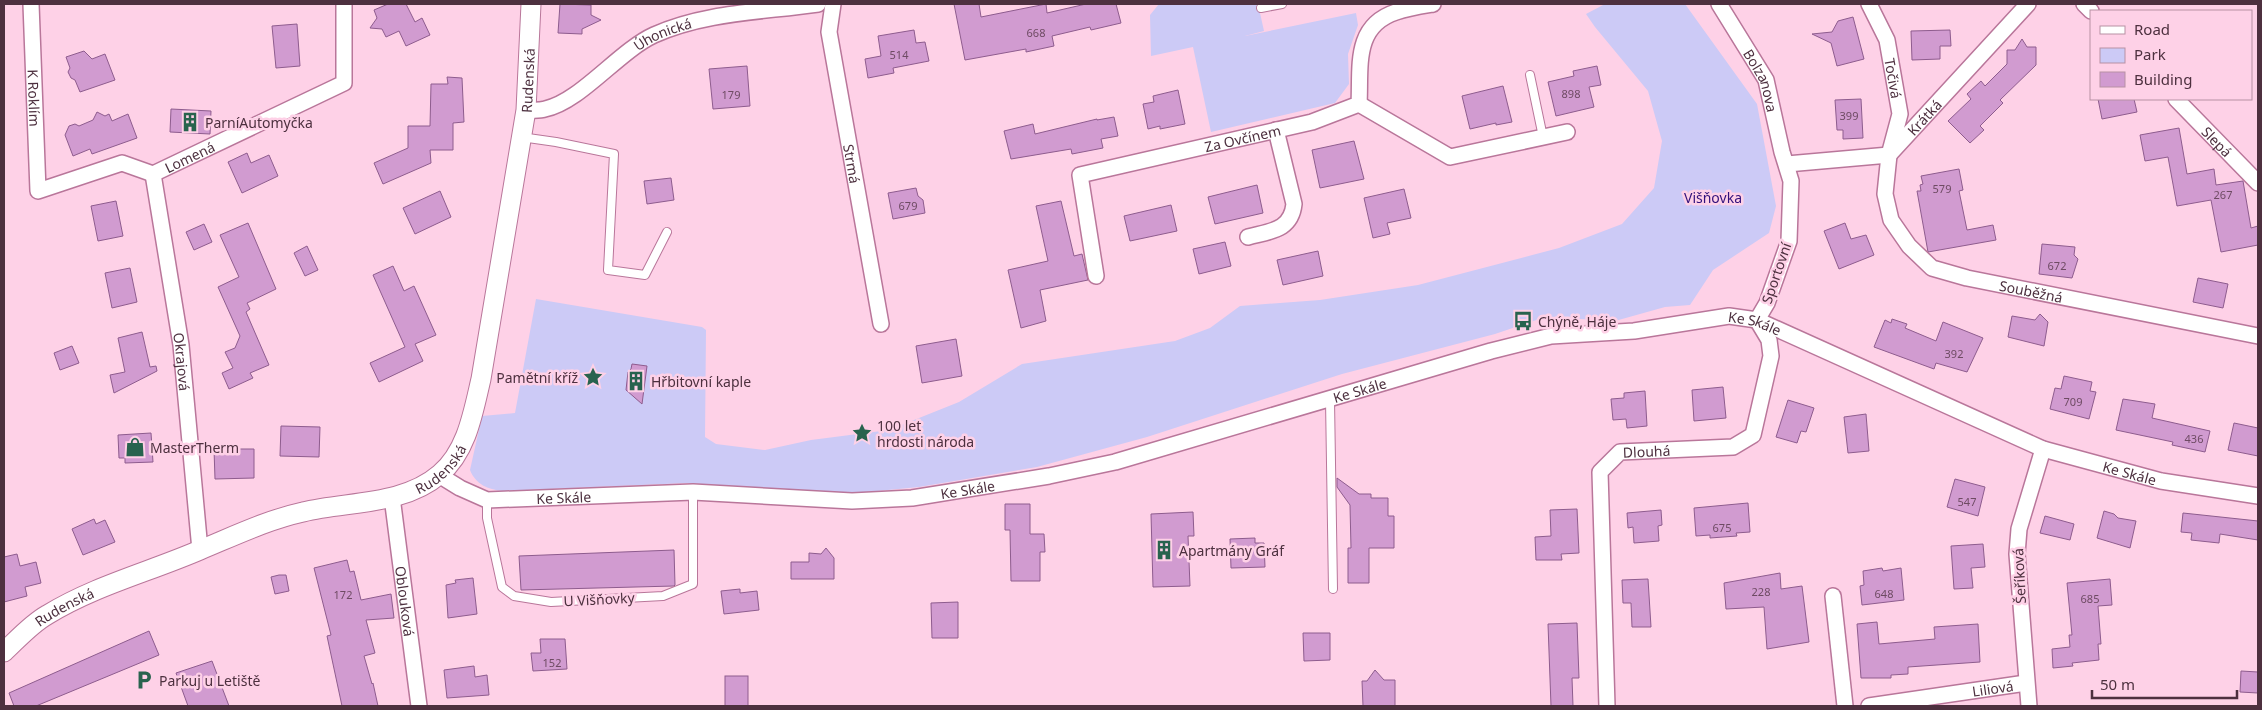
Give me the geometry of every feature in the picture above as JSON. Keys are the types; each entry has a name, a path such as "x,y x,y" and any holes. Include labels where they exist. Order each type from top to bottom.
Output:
{"street":[{"name":"K Roklím","path":"31,4 38,191"},
{"name":"Lomená","path":"38,191 122,163 152,174 344,83 344,4"},
{"name":"Rudenská","path":"4,652 45,616 79,597 200,550 268,521 304,511 392,497 420,488 440,475 455,458 472,418 481,379 526,110 531,4"},
{"name":"Úhonická","path":"526,110 544,110 562,103 653,36 685,24 737,13 818,4"},
{"name":"Strmá","path":"834,4 829,32 881,324"},
{"path":"1434,4 1392,8 1365,35 1362,48 1360,104 1450,158 1567,132"},
{"name":"Bolzanova","path":"1719,4 1766,80 1782,152 1787,164"},
{"name":"Točivá","path":"1868,4 1887,40 1900,114 1888,155"},
{"name":"Krátká","path":"1888,155 2028,4"},
{"name":"Slepá","path":"2177,100 2258,184"},
{"name":"Za Ovčínem","path":"1096,276 1080,175 1312,122 1360,104"},
{"path":"1248,237 1277,229 1287,223 1293,215 1294,204 1276,130"},
{"path":"1787,164 1888,155"},
{"name":"Souběžná","path":"1888,155 1885,194 1890,220 1909,246 1932,268 1967,278 2258,336"},
{"name":"Sportovní","path":"1757,320 1767,303 1789,241 1791,181 1787,164"},
{"name":"Okrajová","path":"152,174 182,345 200,550"},
{"name":"Ke Skále","path":"440,475 477,498 487,500 693,492 852,501 912,498 1049,476 1115,462 1491,351 1551,336 1634,332 1729,316 1757,320 2043,449 2161,481 2258,496"},
{"name":"Dlouhá","path":"1607,706 1600,472 1620,452 1733,447 1753,435 1771,356 1769,340 1757,320"},
{"name":"Šeříková","path":"2029,706 2017,554 2019,529 2043,449"},
{"name":"Oblouková","path":"392,497 419,706"},
{"path":"1833,596 1845,706"},
{"name":"Liliová","path":"1869,706 2026,683"}],"lane":[{"path":"1261,8 1282,4"},
{"path":"1530,74 1543,137"},
{"path":"521,137 614,154 608,270 645,275 666,232"},
{"path":"1330,400 1333,588"},
{"name":"U Višňovky","path":"487,500 487,518 502,587 514,596 551,602 663,596 693,584 693,492"}],"green space":[{"path":"1159,4 1258,4 1264,31 1245,36 1356,13 1358,25 1348,54 1349,84 1335,103 1211,132 1193,47 1151,56 1150,15"},
{"name":"Višňovka","path":"1605,4 1685,4 1757,104 1776,206 1769,233 1713,270 1690,305 1665,307 1615,321 1545,317 1495,334 1342,374 1147,437 1037,467 919,487 846,494 687,483 502,491 479,483 470,470 482,416 515,413 536,299 702,327 706,330 705,437 716,444 765,450 811,440 889,430 959,402 1022,364 1175,341 1210,328 1240,306 1320,300 1418,285 1559,248 1622,224 1654,188 1662,141 1648,91 1586,14"}],"building":[{"path":"388,4 406,4 415,22 422,18 430,35 406,46 399,31 386,37 382,29 370,28 377,18 374,10"},
{"path":"560,4 591,5 591,15 601,20 582,29 582,34 558,33"},
{"path":"954,4 979,4 981,17 1046,4 1047,13 1086,4 1116,4 1121,23 1091,30 1090,27 1052,36 1054,46 1026,52 1026,49 965,60"},
{"path":"1853,17 1864,59 1837,66 1831,43 1812,34 1832,32 1838,21"},
{"path":"297,24 300,66 276,68 272,26"},
{"path":"914,30 916,43 925,42 929,61 893,68 894,73 868,78 865,59 881,56 878,36"},
{"path":"1950,30 1951,46 1940,46 1940,59 1912,60 1911,31"},
{"path":"2022,39 2027,47 2036,47 2036,65 2000,100 2003,103 1980,126 1984,130 1970,143 1948,121 1971,99 1967,94 1981,81 1985,86 2007,64 2007,50 2015,50"},
{"path":"84,51 92,59 105,54 115,80 80,92 75,80 71,78 68,72 70,68 66,57"},
{"path":"747,66 750,106 713,109 709,69"},
{"path":"1597,66 1601,85 1589,87 1594,107 1556,116 1548,82 1574,76 1573,71"},
{"path":"447,77 462,78 464,122 453,123 453,150 430,150 431,163 383,184 374,163 408,148 408,126 430,126 431,84 448,84"},
{"path":"1503,86 1512,122 1496,125 1496,123 1470,129 1462,96"},
{"path":"1178,90 1185,124 1160,129 1160,126 1148,129 1143,104 1154,102 1153,96"},
{"path":"1861,99 1863,138 1843,139 1843,130 1837,130 1835,100"},
{"path":"2098,100 2134,100 2137,112 2102,119"},
{"name":"ParníAutomyčka","path":"171,109 211,111 210,134 170,132"},
{"path":"97,112 105,116 109,114 112,121 128,114 137,138 92,154 90,149 73,156 65,135 69,126 75,124 79,126 93,120"},
{"path":"1114,117 1118,136 1101,139 1103,148 1072,154 1071,149 1011,159 1004,131 1033,124 1035,134 1097,119"},
{"path":"2179,128 2187,174 2214,169 2216,185 2243,181 2251,228 2258,226 2258,245 2221,252 2211,200 2177,206 2168,157 2145,161 2140,135"},
{"path":"1354,141 1364,179 1320,188 1312,150"},
{"path":"247,153 251,163 269,155 278,176 242,193 228,162"},
{"path":"1959,169 1963,190 1959,191 1967,230 1993,225 1996,240 1928,252 1917,191 1921,191 1920,185 1923,184 1921,176"},
{"path":"671,178 674,200 647,204 644,181"},
{"path":"1257,185 1263,213 1215,224 1208,197"},
{"path":"916,188 918,196 923,200 925,213 893,219 888,193"},
{"path":"1404,189 1411,218 1387,223 1390,234 1373,238 1364,198"},
{"path":"440,191 451,217 415,234 403,208"},
{"path":"116,201 123,236 98,241 91,206"},
{"path":"1061,201 1074,256 1082,254 1088,280 1040,290 1046,321 1021,328 1008,270 1048,261 1036,206"},
{"path":"1171,205 1177,231 1130,241 1124,216"},
{"path":"248,223 276,289 247,303 250,309 246,312 269,365 250,373 253,378 229,389 222,373 233,368 225,352 235,348 240,336 218,287 239,277 220,235"},
{"path":"1845,223 1851,239 1866,235 1874,255 1839,269 1824,231"},
{"path":"204,224 212,242 194,250 186,232"},
{"path":"1225,242 1231,266 1199,274 1193,249"},
{"path":"2042,244 2075,247 2074,255 2078,259 2072,278 2039,274"},
{"path":"307,246 318,270 305,276 294,253"},
{"path":"1318,251 1323,276 1283,285 1277,260"},
{"path":"393,266 404,291 414,286 436,335 415,344 423,361 379,382 370,363 405,347 373,275"},
{"path":"130,268 137,302 112,308 105,273"},
{"path":"2198,278 2228,284 2223,308 2193,302"},
{"path":"2040,314 2048,322 2044,346 2008,337 2012,316 2035,320"},
{"path":"1892,319 1907,324 1905,328 1936,341 1943,322 1983,338 1967,372 1936,363 1934,369 1874,347 1885,320 1891,323"},
{"path":"142,332 150,367 156,366 157,371 114,393 110,375 125,372 118,338"},
{"path":"956,339 962,376 922,383 916,346"},
{"path":"72,346 79,363 60,370 54,353"},
{"name":"Hřbitovní kaple","path":"632,364 647,366 642,404 626,390 628,372"},
{"path":"2064,376 2092,382 2090,391 2096,392 2089,419 2050,409 2055,388 2061,389"},
{"path":"1723,387 1726,418 1694,421 1692,390"},
{"path":"1645,391 1647,426 1627,428 1626,419 1613,420 1611,399 1624,398 1624,393"},
{"path":"2123,399 2155,404 2152,418 2210,431 2205,452 2172,445 2173,442 2116,430"},
{"path":"1788,400 1814,408 1806,432 1801,431 1797,443 1776,437"},
{"path":"1866,414 1869,451 1848,453 1844,417"},
{"path":"2234,423 2258,428 2258,456 2228,450"},
{"path":"281,426 320,427 319,457 280,456"},
{"name":"MasterTherm","path":"151,433 153,462 125,463 125,458 119,458 118,435"},
{"path":"214,449 254,449 254,478 215,479"},
{"path":"1337,478 1359,494 1371,494 1371,498 1388,498 1388,516 1394,516 1394,548 1369,548 1369,583 1348,583 1348,548 1351,548 1350,505 1337,487"},
{"path":"1955,479 1985,487 1978,516 1947,507"},
{"path":"1748,503 1750,532 1736,533 1737,536 1710,538 1710,535 1696,536 1694,508"},
{"path":"1005,504 1030,504 1030,534 1044,534 1045,552 1040,552 1040,581 1011,581 1010,530 1005,530"},
{"path":"1577,509 1579,553 1561,554 1562,560 1536,560 1535,537 1551,536 1550,510"},
{"path":"1661,510 1662,525 1658,526 1659,541 1634,543 1633,527 1628,528 1627,513"},
{"path":"2104,511 2114,514 2118,518 2136,521 2130,548 2097,538"},
{"name":"Apartmány Gráf","path":"1193,512 1194,536 1188,536 1190,586 1153,587 1151,514"},
{"path":"2183,513 2258,521 2258,540 2220,534 2219,543 2191,540 2192,533 2181,532"},
{"path":"2045,516 2074,524 2070,540 2040,533"},
{"path":"94,519 96,524 105,520 115,542 83,555 72,529"},
{"path":"1255,538 1255,543 1264,543 1265,567 1231,568 1230,539"},
{"path":"1983,544 1985,567 1971,568 1973,588 1954,589 1951,546"},
{"path":"826,548 834,558 834,579 791,579 791,562 809,562 809,553 821,554"},
{"path":"674,550 674,586 521,590 519,556"},
{"path":"17,554 20,566 36,562 41,583 25,587 27,596 4,602 4,557"},
{"path":"347,560 350,572 354,571 361,600 391,594 394,618 366,620 375,653 364,656 378,706 342,706 327,636 331,635 314,568"},
{"path":"1882,568 1883,571 1901,568 1904,600 1862,605 1860,586 1864,585 1863,571"},
{"path":"1780,573 1781,589 1802,586 1809,642 1767,649 1764,607 1726,609 1724,583"},
{"path":"286,575 289,591 275,594 271,577"},
{"path":"473,578 477,614 448,618 446,585 456,583 455,580"},
{"path":"1648,579 1651,627 1632,627 1631,603 1623,603 1622,580"},
{"path":"2110,579 2112,605 2098,606 2101,644 2098,644 2099,660 2072,663 2073,666 2053,668 2052,649 2070,647 2069,635 2072,635 2067,583"},
{"path":"740,589 740,593 757,591 759,610 724,614 721,591"},
{"path":"958,602 958,638 932,638 931,603"},
{"path":"1877,622 1879,644 1935,639 1934,627 1978,624 1980,662 1908,667 1908,674 1891,675 1891,678 1861,678 1857,624"},
{"path":"1577,623 1579,678 1572,678 1573,706 1551,706 1548,624"},
{"path":"149,631 159,655 36,706 14,706 9,693"},
{"path":"1303,633 1330,633 1330,660 1304,661"},
{"path":"540,639 565,639 567,669 533,671 531,653 541,653"},
{"path":"212,661 229,706 188,706 176,673"},
{"path":"474,666 475,677 487,675 489,695 447,698 444,670"},
{"path":"1375,670 1384,680 1395,680 1395,706 1363,706 1362,681 1367,681"},
{"path":"2241,671 2258,672 2258,693 2240,692"},
{"path":"725,676 748,676 748,706 725,706"}],"place":[{"name":"ParníAutomyčka","path":"190,122"},
{"name":"Chýně, Háje","path":"1523,321"},
{"name":"Pamětní kříž","path":"593,377"},
{"name":"Hřbitovní kaple","path":"636,381"},
{"name":"100 let hrdosti národa","path":"862,433"},
{"name":"MasterTherm","path":"135,447"},
{"name":"Apartmány Gráf","path":"1164,550"},
{"name":"Parkuj u Letiště","path":"144,680"}]}
